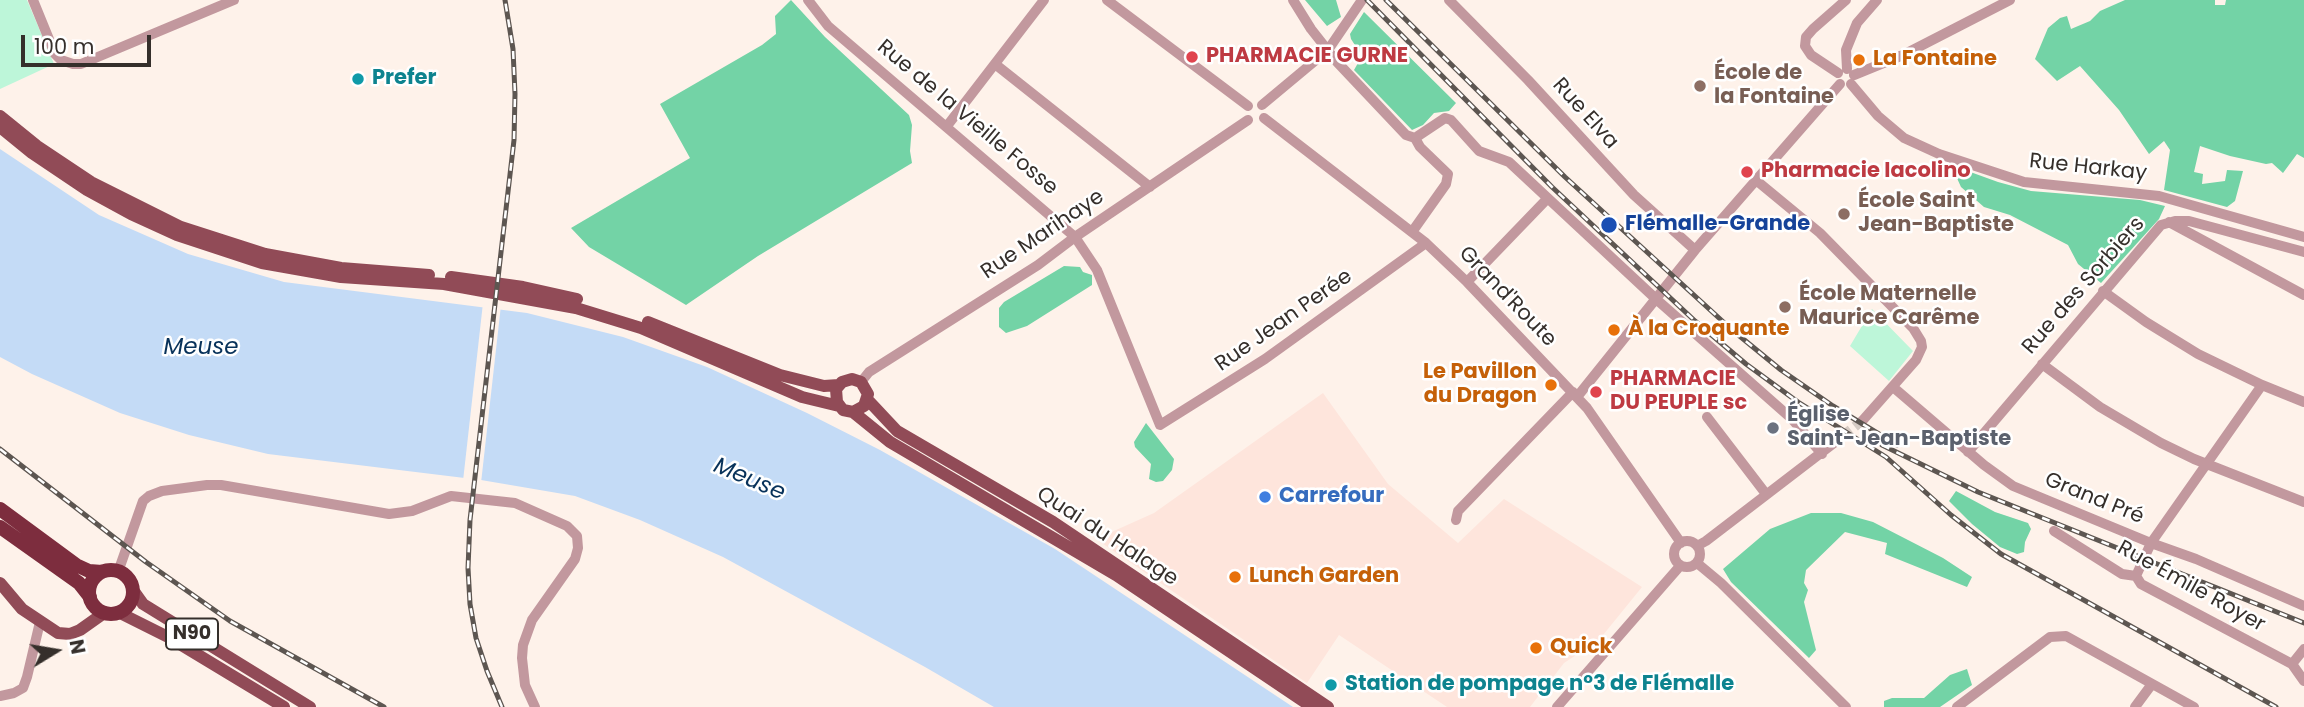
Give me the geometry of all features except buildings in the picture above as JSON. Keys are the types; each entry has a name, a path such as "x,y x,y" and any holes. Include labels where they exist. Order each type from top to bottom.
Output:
{"highway":[{"path":"0,509 76,565 89,571 118,572 127,578 133,590 132,599 120,612 95,605 79,583 0,527"},
{"path":"95,605 90,586 102,572"}],"main road":[{"path":"0,116 92,182 181,227 265,254 341,268 444,276 523,287 580,300 646,321 780,376 824,386 839,385 852,379 861,382 866,389 867,398 861,409 853,412 802,397 641,328 576,308 444,284 341,277 262,263 190,239 131,214 87,190 32,153 0,127"},
{"path":"839,385 835,398 839,406"},
{"name":"Quai du Halage","path":"867,398 897,431 1053,522 1328,707"},
{"name":"Quai du Halage","path":"853,412 890,442 1116,575 1312,707"},
{"path":"0,583 22,609 58,633 70,634 80,630 88,623 95,605"},
{"name":"N90","path":"133,590 143,604 310,707"},
{"name":"N90","path":"120,612 284,707"}],"street":[{"path":"33,0 55,54 61,60 81,64 234,0"},
{"name":"Rue de la Vieille Fosse","path":"808,0 828,26 1075,237 1097,270 1160,425"},
{"path":"947,126 1044,0"},
{"path":"1107,0 1248,106"},
{"path":"1293,0 1328,50 1406,135 1415,138 1420,147 1448,174 1446,184 1412,232"},
{"path":"1262,105 1328,50 1362,0"},
{"name":"Rue Elva","path":"1449,0 1564,118 1628,190 1695,250"},
{"name":"Rue Harkay","path":"1846,0 1813,29 1806,37 1805,46 1811,55 1848,75 1878,116 1903,138 1939,154 2024,182 2159,196 2304,237"},
{"path":"1848,75 1846,50 1857,23 1877,0"},
{"path":"1456,520 1458,511 1575,395 1695,250 1840,84 1837,79 1903,55 2010,0"},
{"path":"995,64 1150,187"},
{"path":"1257,103 1262,105 1265,109 1264,118 1259,122 1248,120 1245,110 1248,106 1257,103"},
{"name":"Grand'Route","path":"1264,118 1426,243 1467,282 1575,395 1681,543"},
{"name":"Rue Marihaye","path":"861,382 869,372 1038,265 1248,120"},
{"path":"1415,138 1439,120 1451,120 1479,151 1509,162 1656,299 1793,419 1822,454"},
{"path":"1757,181 1820,233 1919,336 1922,347 1916,360 1863,420"},
{"path":"1467,282 1548,198"},
{"path":"2169,222 2304,295"},
{"name":"Rue des Sorbiers","path":"1968,452 2157,229 2169,222 2189,222 2304,252"},
{"name":"Rue Jean Perée","path":"1160,425 1265,359 1426,243"},
{"path":"2103,291 2180,344 2262,385 2304,402"},
{"path":"2042,364 2123,421 2161,443 2304,502"},
{"path":"2136,576 2151,543 2262,385"},
{"name":"Grand Pré","path":"1893,387 1996,475 2021,489 2196,559 2304,606"},
{"path":"1707,417 1766,494"},
{"path":"1697,546 1843,436"},
{"path":"118,572 143,501 162,491 212,485 396,514 458,496 498,500 533,509 567,526 577,536 578,548 575,559 532,620 523,645 524,685 535,707"},
{"name":"Rue Émile Royer","path":"2054,531 2122,574 2136,576 2141,584 2292,664 2304,681"},
{"path":"1691,542 1697,546 1700,553 1696,563 1686,568 1680,566 1674,554 1681,543 1691,542"},
{"path":"1696,563 1721,583 1846,707"},
{"path":"1557,707 1680,566"},
{"path":"0,696 10,695 23,688 40,622"},
{"path":"1957,707 2050,637 2066,636 2194,707"},
{"path":"2292,664 2304,649"},
{"path":"2135,707 2152,684"}],"shaded area":[{"path":"1323,393 1388,484 1458,543 1504,499 1642,587 1599,640 1564,663 1530,707 1447,707 1339,635 1307,683 1096,539 1154,513"}],"green space":[{"path":"0,0 27,0 54,64 0,89"},
{"path":"791,0 825,37 909,115 912,125 912,163 758,256 686,305 589,247 571,228 690,158 660,104 762,45 776,34 775,16"},
{"path":"1305,0 1336,0 1341,17 1327,26"},
{"path":"2125,0 2215,0 2215,5 2225,5 2226,0 2304,0 2304,158 2297,154 2283,173 2272,163 2230,156 2200,146 2194,172 2203,174 2202,184 2225,181 2227,170 2243,171 2235,201 2227,207 2164,190 2170,150 2164,141 2149,154 2119,110 2080,66 2057,81 2035,59 2048,28 2060,18 2067,16 2071,29 2090,21 2100,11"},
{"path":"1364,12 1456,103 1449,111 1434,113 1423,125 1412,130 1354,70 1362,56 1350,34"},
{"path":"1951,165 2031,191 2140,200 2165,206 2159,219 2101,283 2078,264 2068,245 2010,215 1984,207 1961,187"},
{"path":"1064,266 1080,267 1083,272 1092,275 1092,285 1027,326 1006,333 999,327 999,308 1004,302"},
{"path":"1872,309 1913,351 1889,381 1850,346"},
{"path":"1146,423 1174,459 1172,470 1163,481 1149,479 1151,464 1135,447 1134,442"},
{"path":"1956,491 1995,512 2028,523 2031,529 2024,552 2017,554 2000,547 1972,524 1949,501"},
{"path":"1811,513 1841,513 1873,522 1943,558 1972,577 1967,587 1885,554 1887,543 1845,532 1806,570 1804,583 1808,590 1804,602 1816,650 1809,658 1731,582 1723,569 1770,529"},
{"path":"1967,669 1972,685 1940,707 1884,707 1884,701 1892,698 1924,698 1950,675"}],"water":[{"name":"Meuse","path":"0,149 99,215 188,254 284,282 527,313 623,337 707,367 880,450 1055,549 1293,707 994,707 723,557 640,520 575,496 481,480 268,454 189,435 120,413 0,357"}],"pier":[{"path":"483,303 501,305 481,483 463,481"}],"tunnel":[{"path":"1843,436 1863,420"}],"railway":[{"path":"502,707 476,638 470,604 468,568 470,520 514,140 513,49 505,0"},
{"path":"1367,0 1552,187 1695,321 1746,364 1798,402 1886,457 1951,515 2001,554 2276,707"},
{"path":"1386,0 1565,177 1731,329 1781,370 1897,445"},
{"path":"1882,445 1978,492 2304,623"},
{"path":"0,449 146,562 230,621 384,707"}],"place":[{"name":"PHARMACIE GURNE","path":"1192,57"},
{"name":"La Fontaine","path":"1859,60"},
{"name":"Prefer","path":"358,79"},
{"name":"École de la Fontaine","path":"1700,86"},
{"name":"Pharmacie Iacolino","path":"1747,172"},
{"name":"École Saint Jean-Baptiste","path":"1844,214"},
{"name":"Flémalle-Grande","path":"1609,225"},
{"name":"École Maternelle Maurice Carême","path":"1785,307"},
{"name":"À la Croquante","path":"1614,330"},
{"name":"Le Pavillon du Dragon","path":"1551,385"},
{"name":"PHARMACIE DU PEUPLE sc","path":"1596,392"},
{"name":"Église Saint-Jean-Baptiste","path":"1773,428"},
{"name":"Carrefour","path":"1265,497"},
{"name":"Lunch Garden","path":"1235,577"},
{"name":"Quick","path":"1536,648"},
{"name":"Station de pompage n°3 de Flémalle","path":"1331,685"}]}
